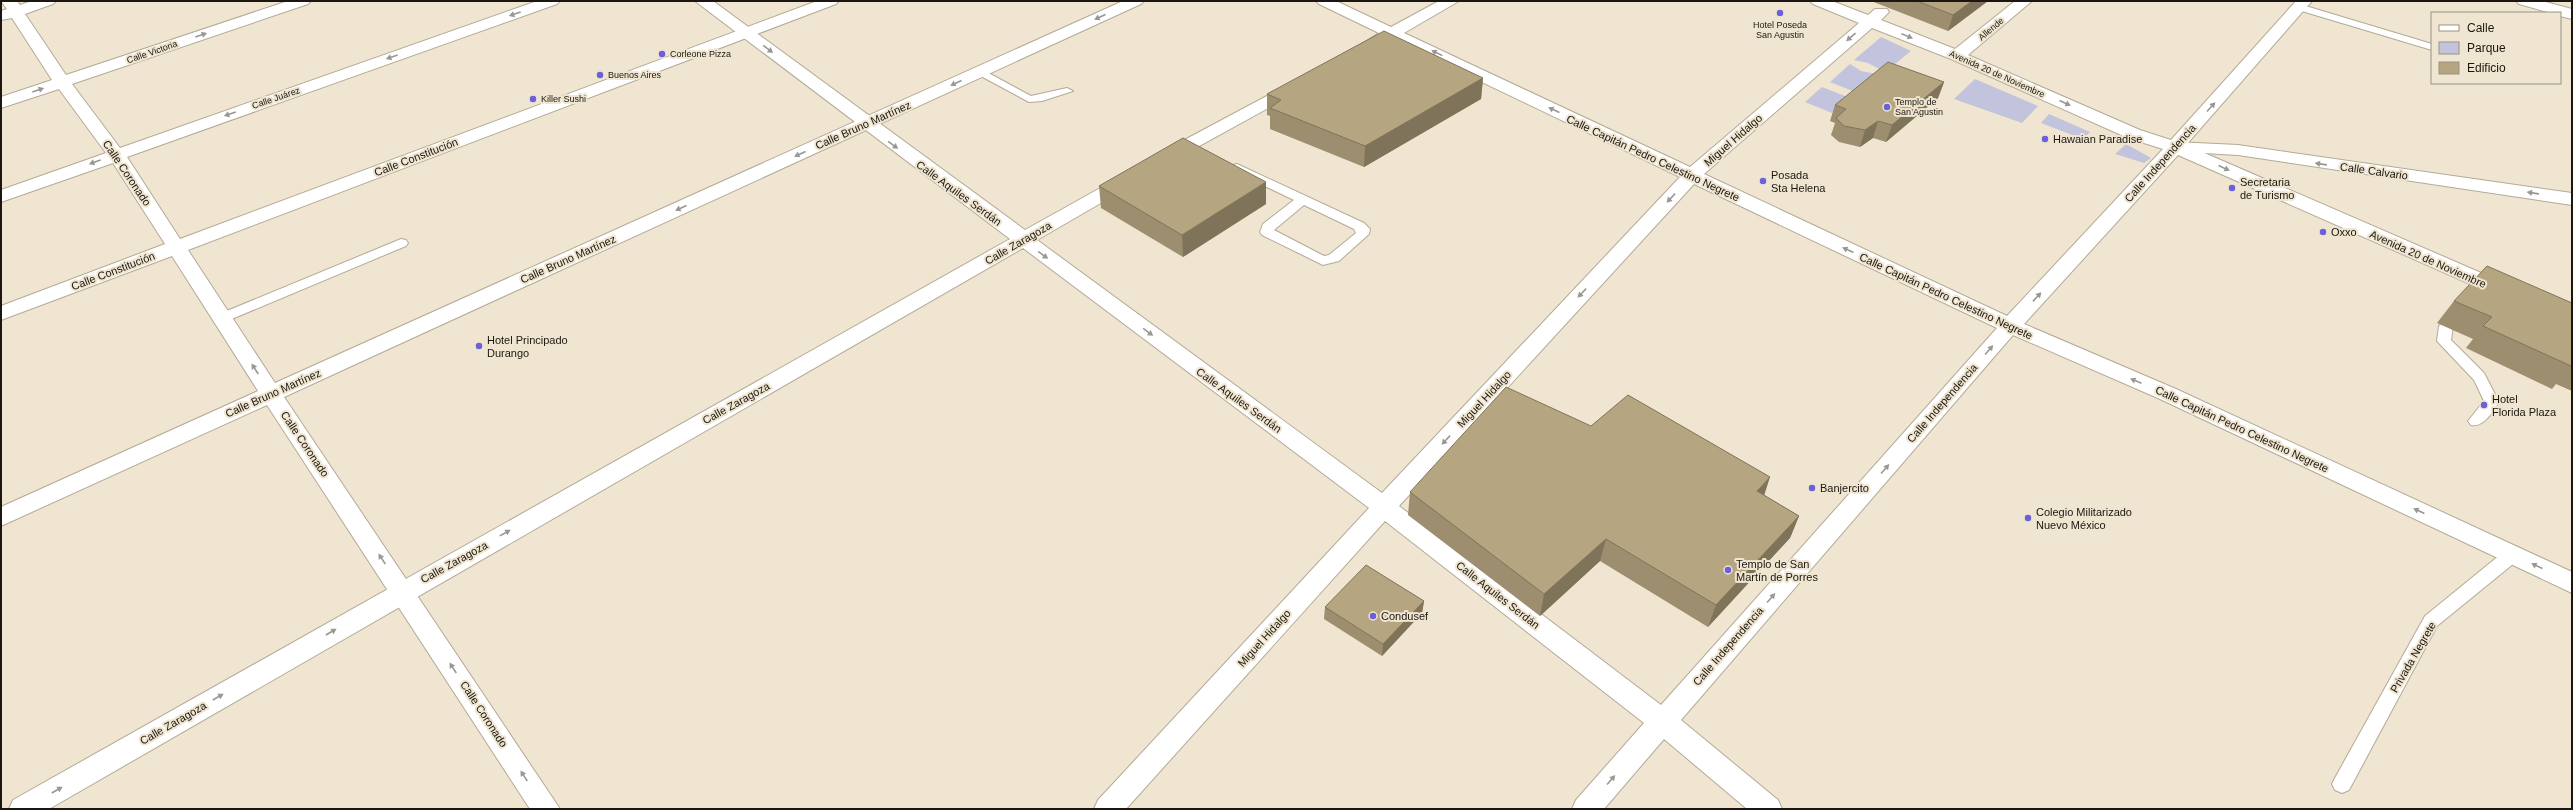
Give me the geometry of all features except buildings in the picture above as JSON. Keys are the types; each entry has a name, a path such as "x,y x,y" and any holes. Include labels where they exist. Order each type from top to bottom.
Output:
{"street":[{"path":"8,9 48,1"},
{"name":"Calle Victoria","path":"1,103 303,1"},
{"name":"Calle Juárez","path":"1,196 116,154 552,1"},
{"name":"Calle Aquiles Serdán","path":"702,1 746,32 866,124 1384,507 1662,721 1768,809"},
{"name":"Calle Constitución","path":"1,313 831,1"},
{"name":"Calle Bruno Martínez","path":"1,516 1136,1"},
{"name":"Calle Capitán Pedro Celestino Negrete","path":"1324,1 1393,32 1692,176 2010,326 2168,394 2572,583"},
{"path":"1345,58 1451,1"},
{"name":"Avenida 20 de Noviembre","path":"1818,1 1875,16 1964,51 2134,134 2175,147 2478,286 2518,298"},
{"name":"Avenida 20 de Noviembre","path":"1853,1 1875,16"},
{"name":"Allende","path":"1964,51 2024,1"},
{"path":"2524,1 2572,14"},
{"name":"Calle Independencia","path":"1586,809 2010,326 2175,147 2301,4"},
{"name":"Calle Coronado","path":"8,9 116,154 271,394 403,591 546,809"},
{"name":"Miguel Hidalgo","path":"1108,809 1384,507 1692,176 1875,16"},
{"name":"Calle Zaragoza","path":"24,809 403,591 1144,170 1195,148 1311,77"},
{"name":"Calle Calvario","path":"2175,147 2238,150 2572,199"}],"lane":[{"path":"2301,4 2431,47"},
{"path":"981,72 1029,99 1038,99 1067,91"},
{"path":"1228,164 1359,226 1363,229 1362,234 1334,258 1323,261 1267,232 1268,227 1303,200"},
{"path":"222,318 401,244"},
{"path":"2446,326 2444,341 2475,371 2488,388 2492,402 2476,422"},
{"name":"Privada Negrete","path":"2342,784 2431,621 2512,555"}],"green space":[{"path":"1881,37 1911,51 1885,72 1868,63 1854,60"},
{"path":"1850,64 1861,71 1876,74 1855,92 1830,82"},
{"path":"1975,79 2038,106 2022,123 1954,99"},
{"path":"1822,87 1850,98 1832,113 1805,102"},
{"path":"2049,114 2090,132 2083,139 2041,123"},
{"path":"2126,144 2151,158 2144,163 2115,154"}],"place":[{"name":"Hotel Poseda San Agustin","path":"1780,13"},
{"name":"Corleone Pizza","path":"662,54"},
{"name":"Buenos Aires","path":"600,75"},
{"name":"Killer Sushi","path":"533,99"},
{"name":"Templo de San Agustin","path":"1887,107"},
{"name":"Hawaian Paradise","path":"2045,139"},
{"name":"Posada Sta Helena","path":"1763,181"},
{"name":"Secretaria de Turismo","path":"2232,188"},
{"name":"Oxxo","path":"2323,232"},
{"name":"Hotel Principado Durango","path":"479,346"},
{"name":"Hotel Florida Plaza","path":"2484,405"},
{"name":"Banjercito","path":"1812,488"},
{"name":"Colegio Militarizado Nuevo México","path":"2028,518"},
{"name":"Templo de San Martín de Porres","path":"1728,570"},
{"name":"Condusef","path":"1373,616"}]}
